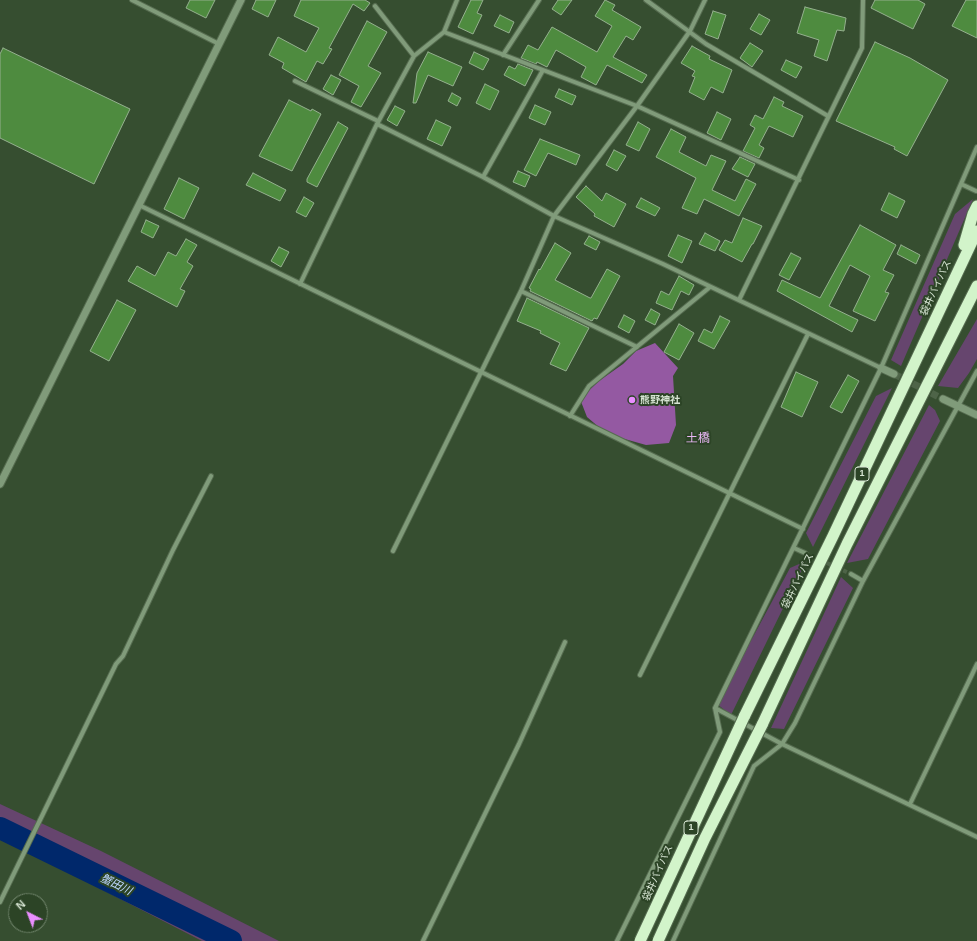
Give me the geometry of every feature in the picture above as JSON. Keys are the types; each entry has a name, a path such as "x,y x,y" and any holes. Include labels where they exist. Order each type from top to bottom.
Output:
{"highway":[{"path":"958,269 973,214 977,206"},
{"name":"袋井バイパス","path":"640,941 744,717 833,536 977,231"},
{"name":"1","path":"658,941 705,838 762,725 847,544 977,286"}],"street":[{"path":"132,0 219,44"},
{"path":"0,484 241,0"},
{"path":"300,284 378,122 414,56 444,32 457,0"},
{"path":"503,55 539,0"},
{"path":"646,0 706,44 828,116"},
{"path":"393,551 521,291 554,216 637,106 690,31 705,0"},
{"path":"739,300 800,180 828,116 862,48 863,0"},
{"path":"376,6 414,56"},
{"path":"444,32 637,106 800,180"},
{"path":"483,177 544,70"},
{"path":"295,81 378,122 554,216 663,264 894,374"},
{"path":"617,941 720,732 716,708 881,368 977,147"},
{"path":"961,184 976,191"},
{"path":"139,205 803,529"},
{"path":"570,416 589,386 710,287"},
{"path":"521,291 638,347"},
{"path":"640,675 808,334"},
{"path":"673,941 754,766 782,744 795,723 863,581 977,371"},
{"path":"943,398 977,415"},
{"path":"0,902 48,802 80,741 116,664 123,656 173,550 211,476"},
{"path":"794,548 805,552"},
{"path":"851,574 863,581"},
{"path":"423,941 519,744 565,642"},
{"path":"910,804 977,664"},
{"path":"716,708 782,744 977,837"}],"shaded area":[{"path":"973,199 901,366 891,360 955,214"},
{"path":"977,319 977,359 969,373 958,388 938,386"},
{"path":"655,343 678,368 673,376 676,425 669,443 646,445 607,434 587,417 580,399 599,381 623,364 636,351"},
{"path":"892,388 813,547 806,533 876,396"},
{"path":"929,405 935,410 940,421 868,559 847,563"},
{"path":"806,561 731,715 717,704 790,568"},
{"path":"841,577 853,588 784,729 771,728"},
{"path":"0,804 101,851 279,941 202,941 0,837"}],"building":[{"path":"190,0 215,0 206,18 186,8"},
{"path":"256,0 276,0 268,17 252,9"},
{"path":"301,0 365,0 370,3 364,11 353,4 329,48 332,49 323,64 317,61 306,82 282,68 284,63 269,55 278,37 306,52 319,28 294,16"},
{"path":"471,0 483,0 477,13 482,15 473,34 458,27"},
{"path":"558,0 572,0 561,15 552,9"},
{"path":"605,0 615,5 612,10 641,27 633,40 626,36 613,57 647,75 642,83 607,65 596,85 581,77 586,67 556,50 547,67 537,62 536,64 521,58 528,45 538,50 552,27 597,52 612,26 595,16"},
{"path":"875,0 918,0 925,4 913,29 871,8"},
{"path":"966,0 977,0 977,38 952,26"},
{"path":"805,7 846,18 844,31 837,30 827,61 814,56 819,40 797,33"},
{"path":"713,11 726,15 718,39 705,34"},
{"path":"759,14 770,20 761,35 750,29"},
{"path":"500,15 514,22 509,33 494,26"},
{"path":"367,21 387,32 368,66 381,73 361,107 351,102 359,86 339,75"},
{"path":"875,42 910,58 948,80 907,156 894,149 895,147 836,121"},
{"path":"750,43 763,51 752,67 740,58"},
{"path":"692,46 710,56 709,59 732,70 723,93 711,87 704,100 689,92 695,77 692,76 695,71 681,63"},
{"path":"3,48 130,109 94,184 0,138 0,54"},
{"path":"428,52 462,67 453,86 428,75 416,103 413,103 417,73"},
{"path":"474,52 489,59 483,70 469,63"},
{"path":"786,60 802,67 796,78 781,70"},
{"path":"518,64 533,70 525,86 504,75 509,66 515,69"},
{"path":"331,75 341,80 333,95 323,89"},
{"path":"485,84 499,91 490,110 476,103"},
{"path":"559,89 576,96 572,105 555,97"},
{"path":"452,93 461,98 457,106 448,101"},
{"path":"774,97 784,102 782,106 803,116 793,137 769,126 759,145 764,148 759,158 743,151 755,128 750,125 755,115 763,119"},
{"path":"289,100 311,111 312,109 321,114 292,171 259,156"},
{"path":"535,105 551,112 545,125 529,118"},
{"path":"395,106 405,111 397,126 387,120"},
{"path":"717,112 731,119 721,140 707,133"},
{"path":"436,120 451,127 442,146 427,139"},
{"path":"338,122 348,128 317,187 307,182 307,179"},
{"path":"638,122 650,129 639,151 626,145"},
{"path":"671,129 686,137 679,152 706,166 711,155 726,161 712,190 735,201 746,179 756,184 739,216 704,199 697,214 682,208 696,178 656,157"},
{"path":"540,139 580,155 576,165 548,153 536,176 524,170"},
{"path":"614,150 626,156 617,171 606,165"},
{"path":"740,157 755,164 748,177 732,169"},
{"path":"518,171 530,176 525,187 513,182"},
{"path":"253,173 286,190 280,201 246,185"},
{"path":"179,178 199,188 184,219 164,209"},
{"path":"586,186 602,201 606,193 626,204 614,227 594,216 595,214 576,197"},
{"path":"889,193 905,201 897,218 881,210"},
{"path":"304,197 314,203 306,217 296,212"},
{"path":"641,198 660,208 655,216 636,207"},
{"path":"743,218 762,226 742,262 719,250 725,240 732,243"},
{"path":"146,220 159,226 153,238 141,232"},
{"path":"860,225 896,245 883,270 894,275 885,292 889,293 875,321 853,311 870,276 850,265 829,306 858,320 852,332 777,291 782,280 820,298"},
{"path":"705,233 720,241 715,251 699,244"},
{"path":"678,235 692,241 682,263 668,256"},
{"path":"589,236 600,242 596,250 584,244"},
{"path":"186,239 197,245 187,262 193,266 180,289 185,291 177,307 128,281 137,266 155,276 168,252 176,256"},
{"path":"555,243 571,253 555,280 590,298 607,269 620,276 597,319 594,318 592,321 530,291 531,289 529,288"},
{"path":"901,245 920,255 916,264 897,254"},
{"path":"279,247 289,252 281,267 271,261"},
{"path":"791,253 801,258 789,280 779,275"},
{"path":"679,276 694,285 689,295 681,291 672,310 656,303 661,291 669,295"},
{"path":"527,298 589,328 566,371 550,364 560,343 540,333 541,331 517,321"},
{"path":"117,300 136,310 109,361 90,351"},
{"path":"651,309 660,314 655,325 645,320"},
{"path":"624,315 635,321 629,333 618,327"},
{"path":"720,316 730,321 714,349 698,341 704,329 712,333"},
{"path":"679,324 694,333 679,360 664,352"},
{"path":"796,372 818,382 802,417 781,407"},
{"path":"848,375 859,381 842,413 830,407"}],"waterway":[{"name":"蟹田川","path":"0,828 231,941"}],"tunnel":[{"path":"894,374 943,399"},
{"path":"805,553 851,574"}],"place":[{"name":"熊野神社","path":"632,400"}],"district":[{"name":"土橋","path":"698,439"}]}
